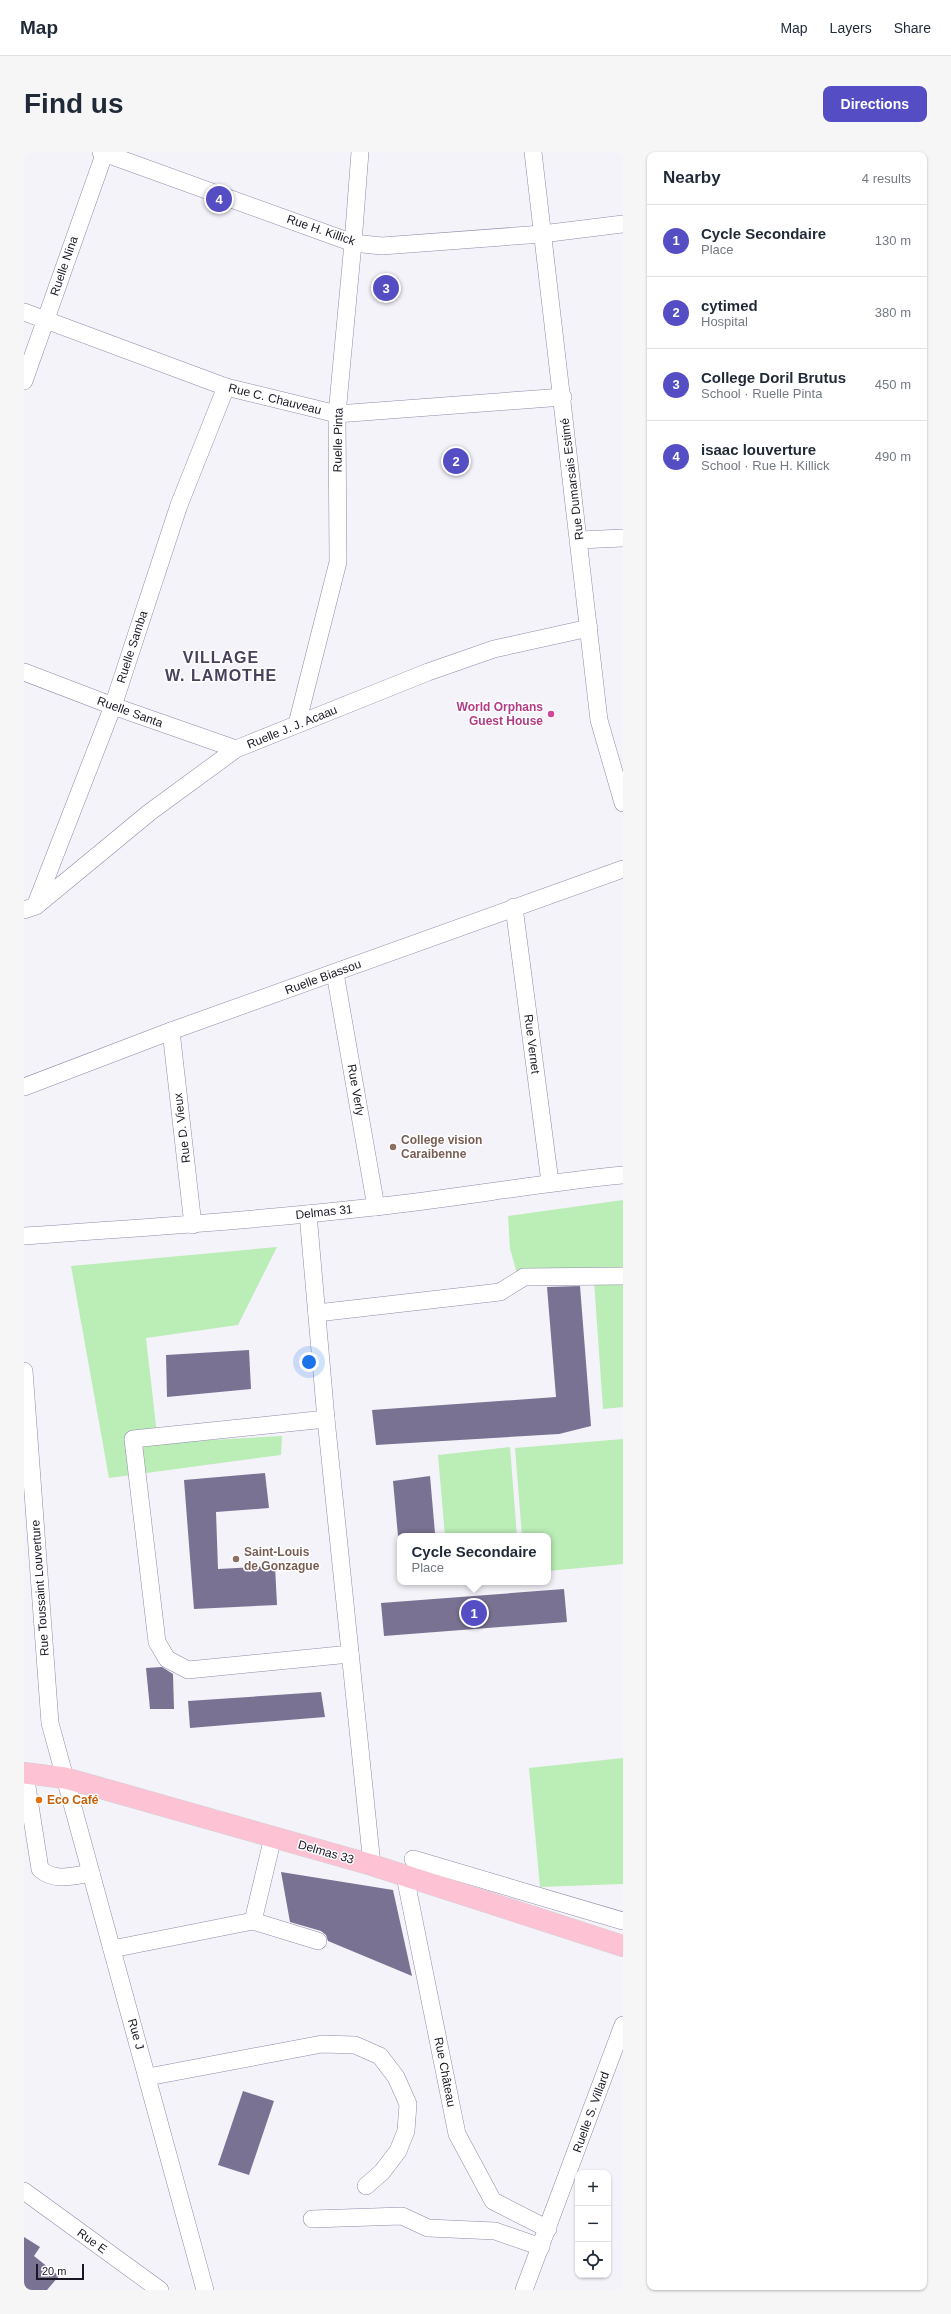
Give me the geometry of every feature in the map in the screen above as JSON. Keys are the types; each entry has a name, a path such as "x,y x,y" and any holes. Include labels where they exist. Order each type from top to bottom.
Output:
{"main road":[{"name":"Delmas 33","path":"24,1773 65,1778 372,1865 409,1868 623,1946"}],"street":[{"name":"Rue H. Killick","path":"103,152 354,243 382,246 542,234 623,224"},
{"name":"Ruelle Nina","path":"24,381 103,152"},
{"name":"Ruelle Pinta","path":"297,724 338,562 337,414 354,243 360,152"},
{"name":"Rue Dumarsais Estimé","path":"533,152 563,397 599,720 623,802"},
{"name":"Rue C. Chauveau","path":"24,312 226,387 337,414 563,397"},
{"name":"Ruelle Samba","path":"30,908 112,706 180,505 226,387"},
{"path":"579,540 623,538"},
{"name":"Ruelle J. J. Acaau","path":"30,908 150,812 236,749 428,672 494,649 589,628"},
{"name":"Ruelle Santa","path":"24,672 112,706 236,749"},
{"name":"Ruelle Biassou","path":"24,1087 171,1031 623,869"},
{"name":"Rue Vernet","path":"514,907 550,1182"},
{"name":"Rue Verly","path":"335,973 376,1207"},
{"name":"Rue D. Vieux","path":"171,1031 193,1225"},
{"name":"Delmas 31","path":"24,1236 193,1225 309,1221 376,1207 550,1182 623,1175"},
{"path":"309,1221 326,1419 372,1865"},
{"path":"317,1313 500,1292 524,1277 623,1276"},
{"name":"Rue Toussaint Louverture","path":"24,1371 50,1723 65,1778"},
{"path":"326,1419 133,1439 157,1642 167,1659 188,1670 350,1654"},
{"path":"24,1773 40,1869 46,1874 56,1878 91,1873"},
{"name":"Rue J","path":"65,1778 205,2290"},
{"path":"253,1920 274,1837"},
{"path":"409,1868 623,1921"},
{"name":"Rue Château","path":"409,1868 457,2134 493,2201 548,2229"},
{"path":"112,1949 253,1920 318,1941"},
{"name":"Ruelle S. Villard","path":"524,2290 623,2025"},
{"path":"148,2077 322,2044 355,2045 380,2056 396,2077 408,2104 406,2131 398,2152 382,2172 366,2186"},
{"name":"Rue E","path":"24,2191 160,2290"},
{"path":"312,2220 402,2216 428,2228 494,2231 541,2247"}],"green space":[{"path":"623,1200 623,1269 517,1273 510,1249 508,1216"},
{"path":"277,1247 238,1325 146,1338 158,1443 282,1436 281,1455 109,1478 71,1266"},
{"path":"623,1278 623,1407 603,1409 594,1281"},
{"path":"623,1439 623,1564 551,1571 551,1533 522,1533 515,1448"},
{"path":"510,1447 517,1533 445,1533 438,1455"},
{"path":"623,1758 623,1884 540,1887 529,1768"}],"building":[{"path":"580,1286 591,1426 559,1434 376,1445 372,1410 556,1397 547,1287"},
{"path":"249,1350 251,1389 167,1397 166,1355"},
{"path":"265,1473 269,1508 216,1512 218,1569 275,1566 277,1605 194,1609 184,1480"},
{"path":"430,1476 435,1533 398,1533 393,1481"},
{"path":"564,1589 567,1622 384,1636 381,1603"},
{"path":"162,1667 173,1674 174,1709 150,1709 146,1668"},
{"path":"321,1692 325,1717 190,1728 188,1701"},
{"path":"281,1872 393,1890 412,1976 328,1941 326,1935 321,1931 290,1922"},
{"path":"243,2091 274,2101 249,2175 218,2165"},
{"path":"24,2237 40,2247 34,2256 59,2276 47,2290 24,2290"}],"place":[{"name":"isaac louverture","path":"219,199"},
{"name":"College Doril Brutus","path":"386,288"},
{"name":"cytimed","path":"456,461"},
{"name":"World Orphans Guest House","path":"551,714"},
{"name":"College vision Caraibenne","path":"393,1147"},
{"name":"Saint-Louis de Gonzague","path":"236,1559"},
{"name":"Cycle Secondaire","path":"474,1613"},
{"name":"Eco Café","path":"39,1800"}],"district":[{"name":"VILLAGE W. LAMOTHE","path":"221,666"}]}
